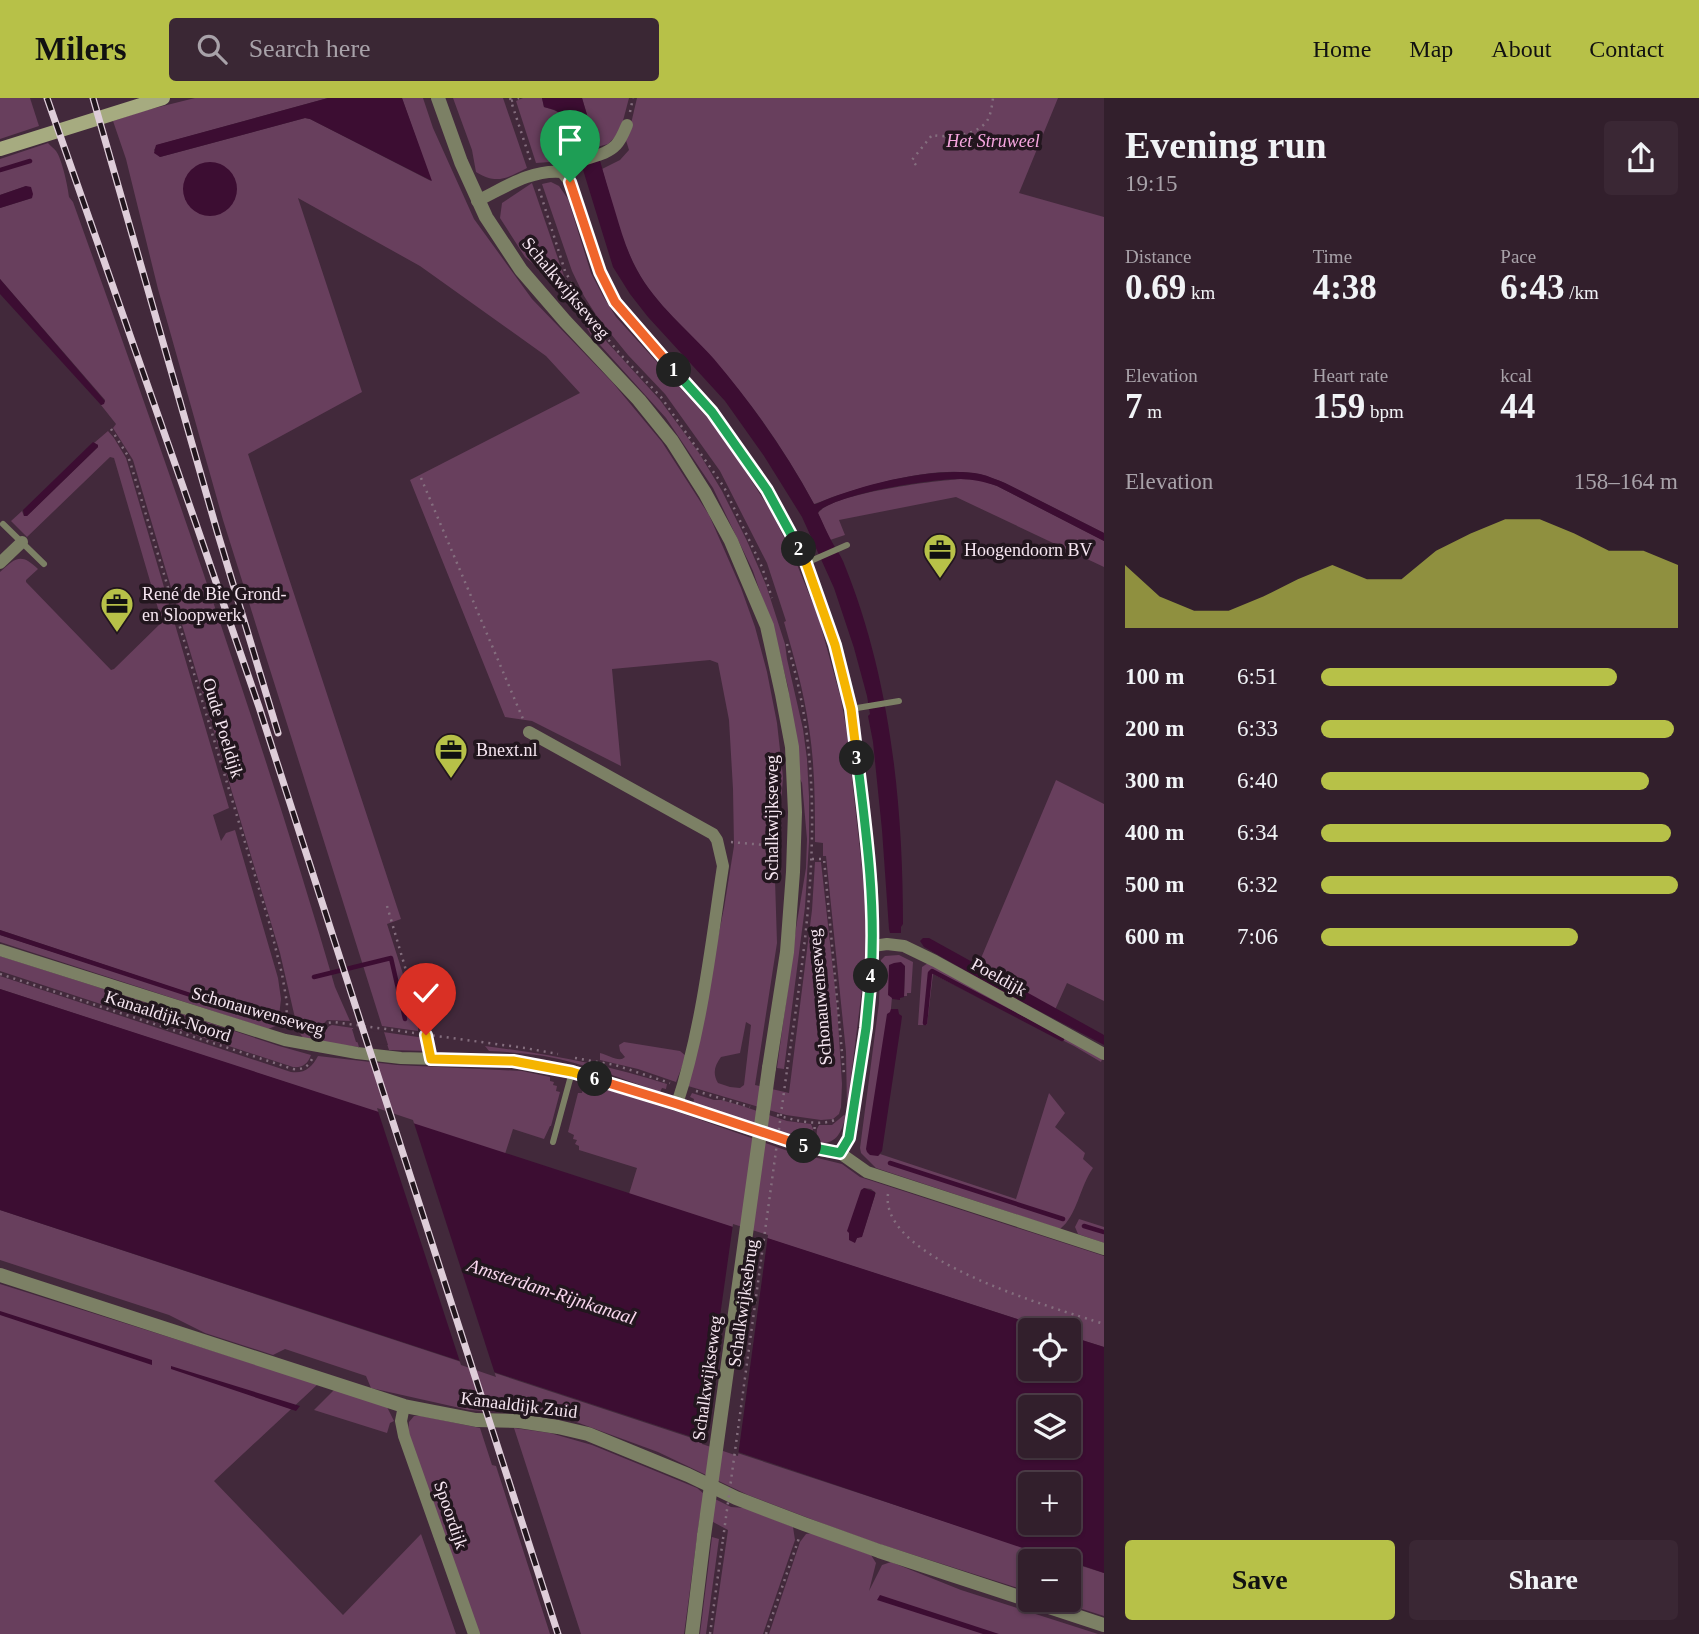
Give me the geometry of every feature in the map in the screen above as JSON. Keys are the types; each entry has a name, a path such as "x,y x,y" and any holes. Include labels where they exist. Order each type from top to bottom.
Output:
{"main road":[{"path":"0,149 163,98"}],"street":[{"name":"Schalkwijkseweg","path":"438,98 477,201 521,270 639,400 672,441 705,493 731,541 766,626 792,747 795,812 787,952 692,1634"},
{"path":"477,201 534,174 562,172 577,161 603,153 616,145 627,125"},
{"name":"Schonauwenseweg","path":"562,172 570,182 600,272 615,302 712,412 813,560 835,645 857,708 872,889 873,946 866,1028 849,1138 840,1153"},
{"path":"0,563 22,542"},
{"path":"529,732 713,834 717,840 723,866 699,1013 677,1104"},
{"name":"Poeldijk","path":"873,946 904,946 1104,1054"},
{"name":"Schonauwenseweg","path":"0,950 285,1040 316,1047 431,1059 513,1061 572,1072 813,1149 840,1153 867,1172 1104,1250"},
{"name":"Kanaaldijk Zuid","path":"0,1275 404,1406 476,1420 519,1421 588,1434 736,1498 804,1524 1104,1625"},
{"name":"Spoordijk","path":"404,1406 401,1421 404,1436 474,1634"}],"lane":[{"path":"3,524 44,564"},
{"path":"813,560 848,545"},
{"path":"857,708 899,701"},
{"path":"553,1142 572,1072"}],"path":[{"path":"519,98 511,99 534,174"},
{"path":"916,165 912,160 932,135 943,137 971,133 985,124 991,113 993,98"},
{"name":"Oude Poeldijk","path":"111,429 131,465 269,922 287,1003 285,1040"},
{"path":"421,478 529,732"},
{"path":"733,842 775,846"},
{"name":"Schalkwijksebrug","path":"709,1634 799,991 813,859"},
{"name":"Schonauwenseweg","path":"813,859 824,859 845,1083"},
{"path":"387,906 431,1059"},
{"name":"Kanaaldijk-Noord","path":"0,974 293,1069 302,1069 309,1065 316,1047"},
{"path":"815,1122 833,1122 841,1116"},
{"path":"890,1180 887,1202 897,1225 909,1240 931,1256 1013,1294 1104,1324"},
{"path":"766,1634 804,1524"}],"green space":[{"path":"0,98 30,98 39,126 0,139"},
{"path":"195,98 328,98 157,145 154,150 160,157 305,118 431,181 402,98 423,98 433,128 474,219 532,299 613,383 662,442 709,515 741,588 767,672 777,723 783,777 775,880 777,943 755,1085 789,1093 812,910 815,862 821,862 837,1006 842,1084 841,1107 839,1114 833,1119 786,1115 688,1086 734,846 729,720 718,663 710,660 612,669 621,766 532,721 505,717 410,480 580,393 546,356 420,266 298,198 362,392 248,454 401,919 387,924 418,1021 418,1031 382,1026 223,520 158,289 126,159 113,121","holes":["746,1022 751,1025 744,1085 740,1088 718,1083 715,1072 717,1063 721,1057 740,1053"]},
{"path":"453,98 503,98 527,168 502,179 490,178 476,172 472,150"},
{"path":"523,98 542,98 544,107 566,118 579,154 564,161 536,163 516,101"},
{"path":"582,98 629,98 620,132 608,144 597,147"},
{"name":"Het Struweel","path":"637,98 1058,98 1019,193 1104,217 1104,533 1005,483 962,472 927,474 890,481 814,504 755,411 713,359 653,294 631,258 602,169 620,160 629,150 625,137 630,128"},
{"path":"48,143 60,160 69,197 176,495 275,789 335,987 350,1021 327,1020 317,1031 313,1041 304,1039 298,1031 280,953 133,460 113,428 116,424 101,405 105,400 0,279 0,208 32,198 26,186 0,195 0,159"},
{"path":"551,182 559,186 568,199 591,273 603,296 616,317 713,424 738,460 771,511 818,616 841,699 847,733 868,941 847,1109 846,1052 826,856 823,856 823,843 815,842 811,742 802,688 784,622 786,621 767,563 720,471 665,394 628,355 584,296 572,271 542,184"},
{"path":"532,183 565,279 576,300 596,330 660,400 699,453 722,491 766,585 785,644 807,759 809,842 805,907 784,1069 777,1068 806,868 807,839 788,687 776,639 753,571 713,488 666,418 591,335 579,315 545,274 525,257 500,218 502,203"},
{"path":"108,431 126,458 229,808 213,815 221,841 226,833 235,830 278,978 281,999 278,1025 268,1029 0,942 0,935 207,1001 0,930 0,572 18,559 27,560 38,569 26,582 111,670 162,622 114,458 110,457 27,537 11,521 22,511 24,516 27,516 98,447 94,443"},
{"path":"961,479 980,480 997,486 1104,541 1104,567 956,497 839,520 845,535 830,540 818,513 827,506 862,494 907,485"},
{"path":"1056,780 1104,804 1104,1001 1067,983 1054,1012 980,970 979,963"},
{"path":"899,955 913,962 911,993 904,996 905,966 892,997 878,1156 880,1154 1016,1199 1049,1093 1065,1113 1055,1127 1085,1153 1083,1159 1093,1168 1070,1217 1060,1229 876,1168 861,1153 879,1003 881,960 885,956"},
{"path":"0,956 311,1055 304,1065 293,1067 0,971"},
{"path":"928,963 1103,1057 1101,1062 933,974 927,1025 918,1025 922,967"},
{"path":"0,976 291,1072 308,1069 318,1056 397,1065 522,1071 550,1077 553,1085 557,1086 556,1091 560,1092 551,1126 544,1139 513,1129 505,1154 0,989"},
{"path":"332,1025 353,1028 359,1047 320,1042 324,1032"},
{"path":"383,1032 425,1038 427,1051 389,1050"},
{"path":"624,1042 680,1051 686,1056 676,1082 600,1060 600,1053 617,1059 625,1057 619,1045"},
{"path":"485,1046 600,1066 667,1084 666,1089 662,1088 660,1092 559,1059 489,1051"},
{"path":"590,1084 785,1150 842,1164 860,1177 1104,1256 1104,1347 1081,1340 1081,1318 1018,1319 629,1194 637,1168 579,1150 579,1146 575,1144 577,1140 573,1139 574,1135 568,1132 578,1093 582,1093 583,1089 588,1090","holes":["864,1188 876,1193 862,1236 855,1242 849,1233"]},
{"path":"692,1093 787,1121 811,1124 812,1142 693,1103 694,1099 690,1097"},
{"path":"846,1116 837,1137 829,1142 816,1143 819,1125 832,1125"},
{"path":"0,1210 1029,1549 1018,1549 1018,1588 824,1524 748,1495 658,1452 568,1419 529,1412 469,1410 371,1388 366,1376 285,1349 273,1355 205,1333 169,1315 0,1260"},
{"path":"1079,1219 1104,1227 1104,1243 1078,1234 1075,1227"},
{"path":"0,1284 318,1384 214,1481 343,1615 421,1534 456,1634 0,1634"},
{"path":"335,1389 386,1405 394,1421 390,1423 387,1433 314,1410"},
{"path":"414,1416 480,1428 492,1465 496,1466 550,1634 479,1634 408,1432 409,1422"},
{"path":"514,1428 550,1433 592,1445 697,1488 731,1507 745,1508 793,1527 795,1540 763,1634 713,1634 728,1530 700,1515 684,1634 581,1634"},
{"path":"812,1533 871,1555 876,1563 869,1591 882,1565 891,1562 961,1590 1018,1608 1018,1612 1030,1612 1098,1634 769,1634 800,1542 806,1534"},
{"path":"712,1537 719,1539 706,1634 700,1634"},
{"path":"1081,1566 1104,1573 1104,1616 1081,1609"}],"water":[{"path":"328,98 402,98 432,181 305,118 160,157 154,153 156,145"},
{"path":"542,98 582,98 622,234 637,270 663,306 714,359 742,393 780,447 814,504 853,490 897,479 962,472 980,474 1005,483 1104,533 1104,541 997,486 965,479 928,481 886,488 846,498 819,511 843,561 859,604 883,694 891,740 900,832 901,933 890,933 889,929 882,830 867,696 834,588 802,517 764,456 725,401 648,317 613,267 567,118 544,107"},
{"path":"210,162 229,170 237,189 229,208 210,216 191,208 183,189 191,170"},
{"path":"26,186 31,187 32,198 0,208 0,195"},
{"path":"0,279 105,401 104,404 101,405 0,294"},
{"path":"93,442 98,447 24,516 23,510"},
{"path":"0,930 207,1000 205,1002 0,935"},
{"path":"929,938 1104,1035 1104,1045 924,947 920,941"},
{"path":"901,962 905,966 904,997 900,1000 892,999 888,995 889,965"},
{"name":"Amsterdam-Rijnkanaal","path":"0,989 1018,1319 1018,1381 1081,1381 1081,1340 1104,1347 1104,1573 1081,1565 1081,1549 1025,1549 0,1210"},
{"path":"891,1009 898,1009 902,1016 882,1151 878,1156 870,1155 866,1149 887,1014"},
{"path":"864,1188 875,1192 875,1195 862,1237 857,1238 855,1243 849,1240 847,1231"},
{"path":"0,1311 152,1360 152,1365 0,1315"},
{"path":"171,1366 300,1406 296,1411 171,1369"},
{"path":"880,1595 999,1634 983,1634 877,1600"}],"pier":[{"path":"352,1029 384,1032 388,1045 356,1042"},
{"path":"377,1108 413,1120 496,1377 461,1365"},
{"path":"733,1224 768,1235 738,1456 702,1444"}],"waterway":[{"path":"0,170 30,161"},
{"path":"314,977 391,958 405,1019"},
{"path":"925,1023 932,971 1062,1039"},
{"path":"890,1163 1063,1219"},
{"path":"1084,1226 1104,1232"}],"railway":[{"path":"47,98 259,707 558,1634"},
{"path":"93,98 278,733"}],"place":[{"name":"Hoogendoorn BV","path":"940,580"},
{"name":"René de Bie Grond- en Sloopwerk","path":"117,634"},
{"name":"Bnext.nl","path":"451,780"}],"route":[{"path":"426,1035 431,1059 513,1061 572,1072 827,1152 840,1153 849,1138 870,988 873,946 872,889 851,709 835,645 806,563 767,490 712,412 615,302 600,272 570,182"}]}
